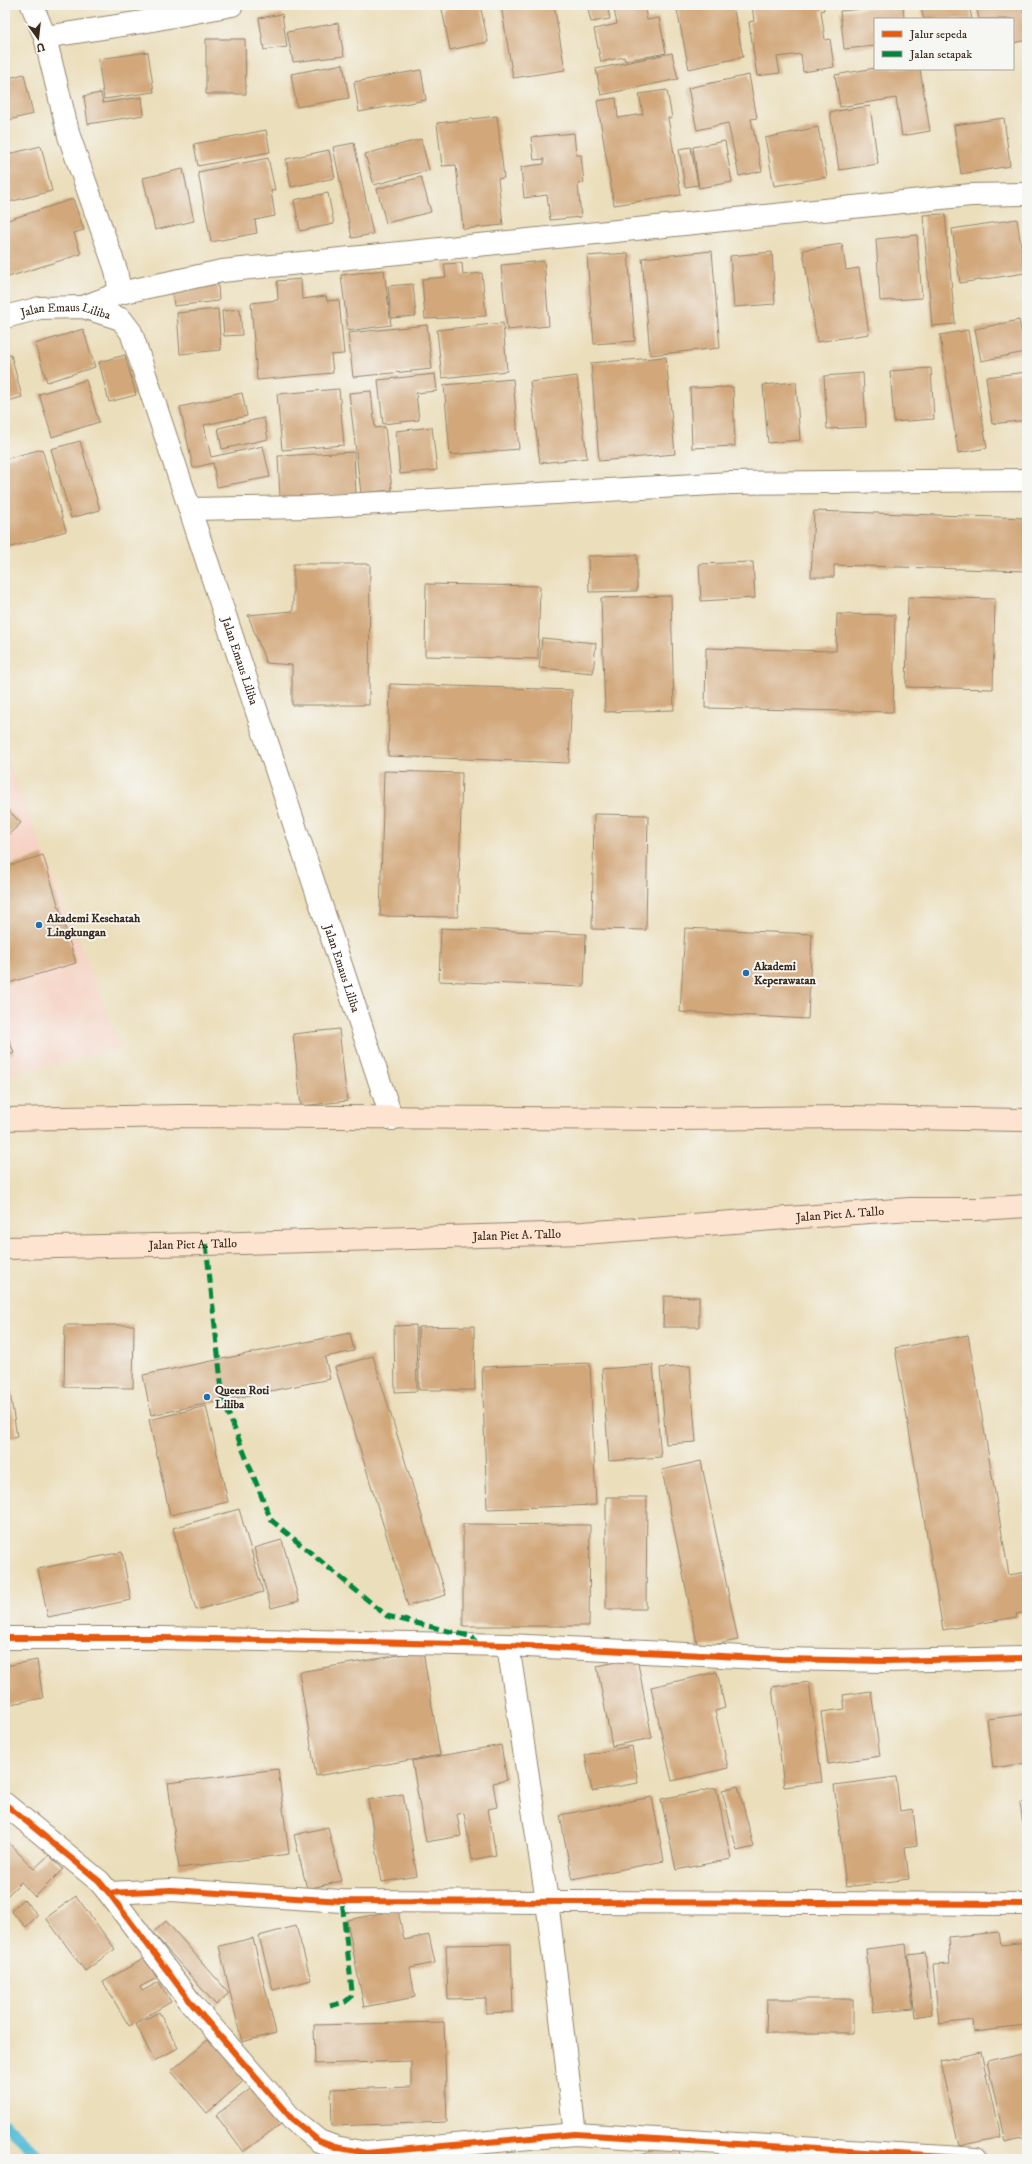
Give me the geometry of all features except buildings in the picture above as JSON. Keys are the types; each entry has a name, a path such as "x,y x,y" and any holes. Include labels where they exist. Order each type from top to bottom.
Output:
{"main road":[{"path":"5,1119 183,1116 392,1119 678,1119 849,1117 1027,1120"},
{"name":"Jalan Piet A. Tallo","path":"5,1248 206,1244 583,1233 910,1209 979,1209 1027,1206"}],"street":[{"path":"32,5 45,37 69,136 116,270 120,293"},
{"path":"45,37 142,22 232,5"},
{"path":"83,308 120,293 222,271 970,195 1027,194"},
{"name":"Jalan Emaus Liliba","path":"5,317 40,308 83,308 121,319 132,332 392,1119"},
{"path":"190,509 310,507 730,484 1027,480"},
{"path":"5,1638 163,1638 508,1645 789,1659 884,1661 1027,1658"},
{"path":"508,1645 547,1901 575,2134"},
{"path":"5,1804 99,1881 192,2004 292,2119 319,2141 335,2148 366,2153 575,2134 977,2159"},
{"path":"109,1894 171,1890 342,1901 1027,1904"}],"shaded area":[{"name":"Akademi Kesehatah Lingkungan","path":"5,754 122,1049 5,1075"}],"waterway":[{"path":"5,2124 42,2159"}],"marked path":[{"path":"206,1244 223,1400 271,1520 387,1616 473,1637 477,1645"},
{"path":"330,2006 345,2002 351,1997 352,1991 342,1901"}],"cycle path":[{"path":"5,1638 163,1638 508,1645 781,1659 884,1661 1027,1658"},
{"path":"5,1804 99,1881 109,1893 171,1890 342,1901 1027,1904"},
{"path":"109,1893 192,2004 292,2119 319,2141 335,2147 366,2153 575,2134 977,2159"}],"place":[{"name":"Akademi Kesehatah Lingkungan","path":"39,925"},
{"name":"Akademi Keperawatan","path":"746,973"},
{"name":"Queen Roti Liliba","path":"207,1397"}]}
